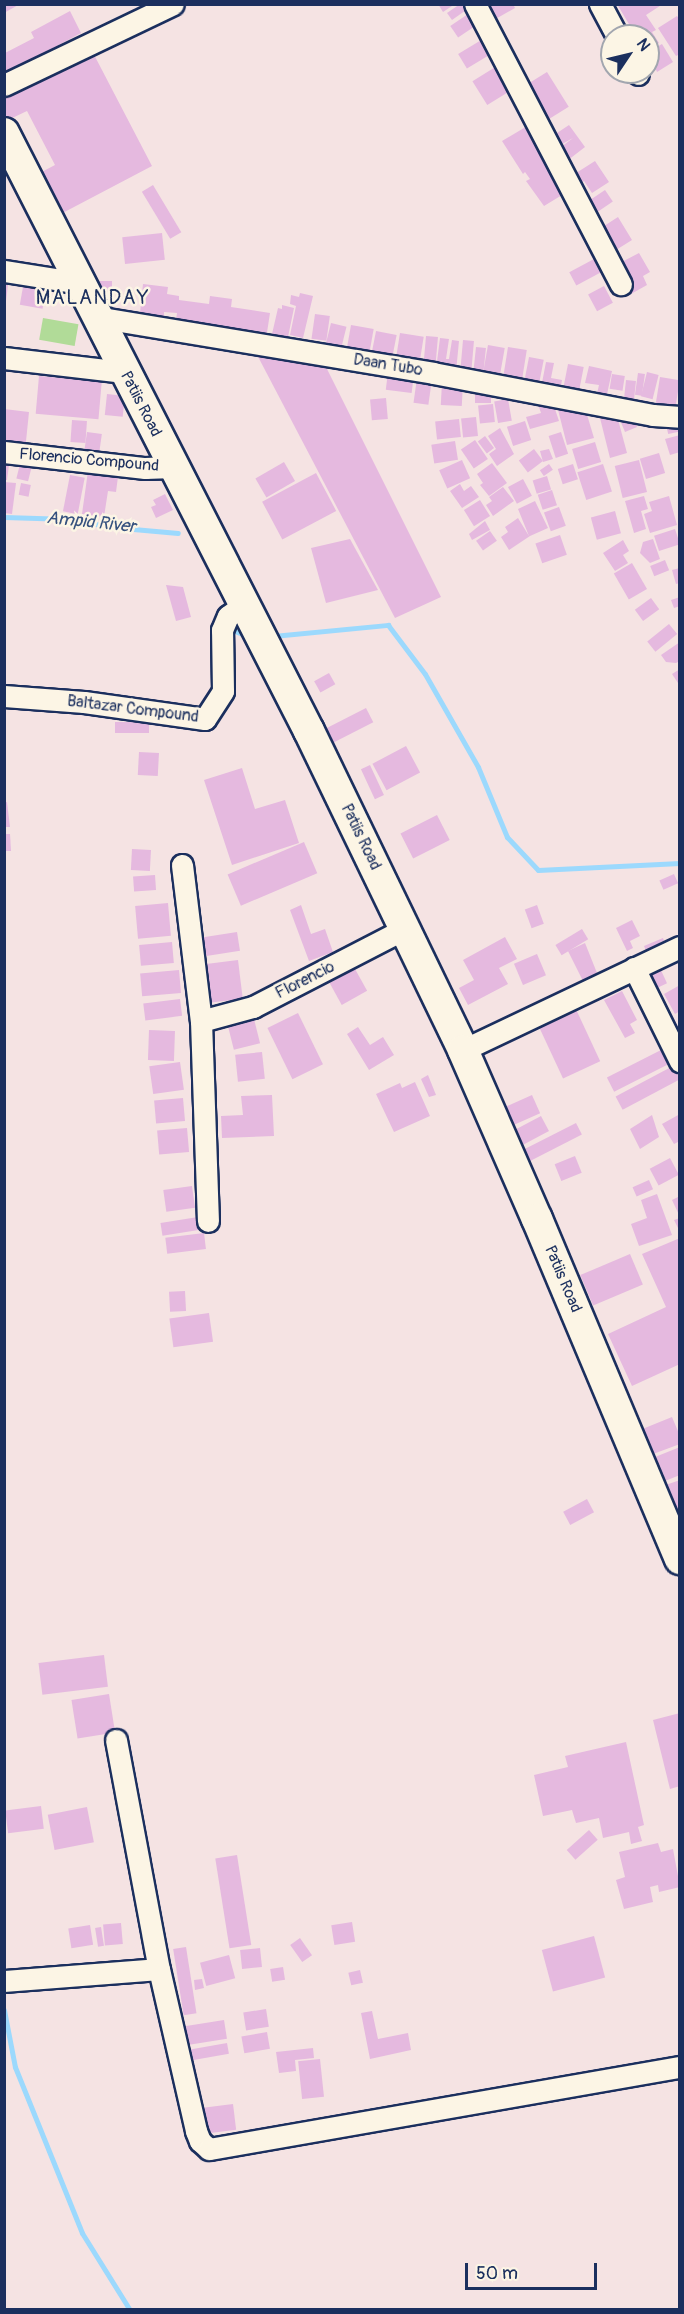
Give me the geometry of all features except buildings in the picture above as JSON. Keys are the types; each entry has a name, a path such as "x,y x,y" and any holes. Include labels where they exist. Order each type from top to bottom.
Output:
{"street":[{"path":"4,85 173,4"},
{"path":"475,4 621,284"},
{"path":"602,5 611,24"},
{"name":"Patiis Road","path":"4,133 309,731 463,1050 542,1230 680,1559"},
{"path":"4,271 80,283"},
{"name":"Daan Tubo","path":"96,317 433,372 653,415 680,417"},
{"path":"4,358 124,372"},
{"name":"Florencio Compound","path":"4,452 145,468 173,467"},
{"name":"Baltazar Compound","path":"4,696 84,702 206,719 224,691 222,630 228,616 244,605"},
{"path":"182,865 201,1021 208,1221"},
{"name":"Florencio","path":"201,1021 253,1007 404,929"},
{"path":"463,1050 680,947"},
{"path":"634,968 680,1061"},
{"path":"116,1740 159,1969 196,2131 200,2141 209,2149 680,2067"},
{"path":"4,1981 159,1969"}],"green space":[{"path":"43,318 78,324 75,346 39,340"}],"waterway":[{"name":"Ampid River","path":"4,517 69,519 111,527 178,533"},
{"path":"273,636 388,625 425,674 478,767 507,837 538,870 680,863"},
{"path":"237,632 248,636"},
{"path":"4,2010 15,2067 82,2233 130,2310"}],"district":[{"name":"MALANDAY","path":"93,297"}]}
